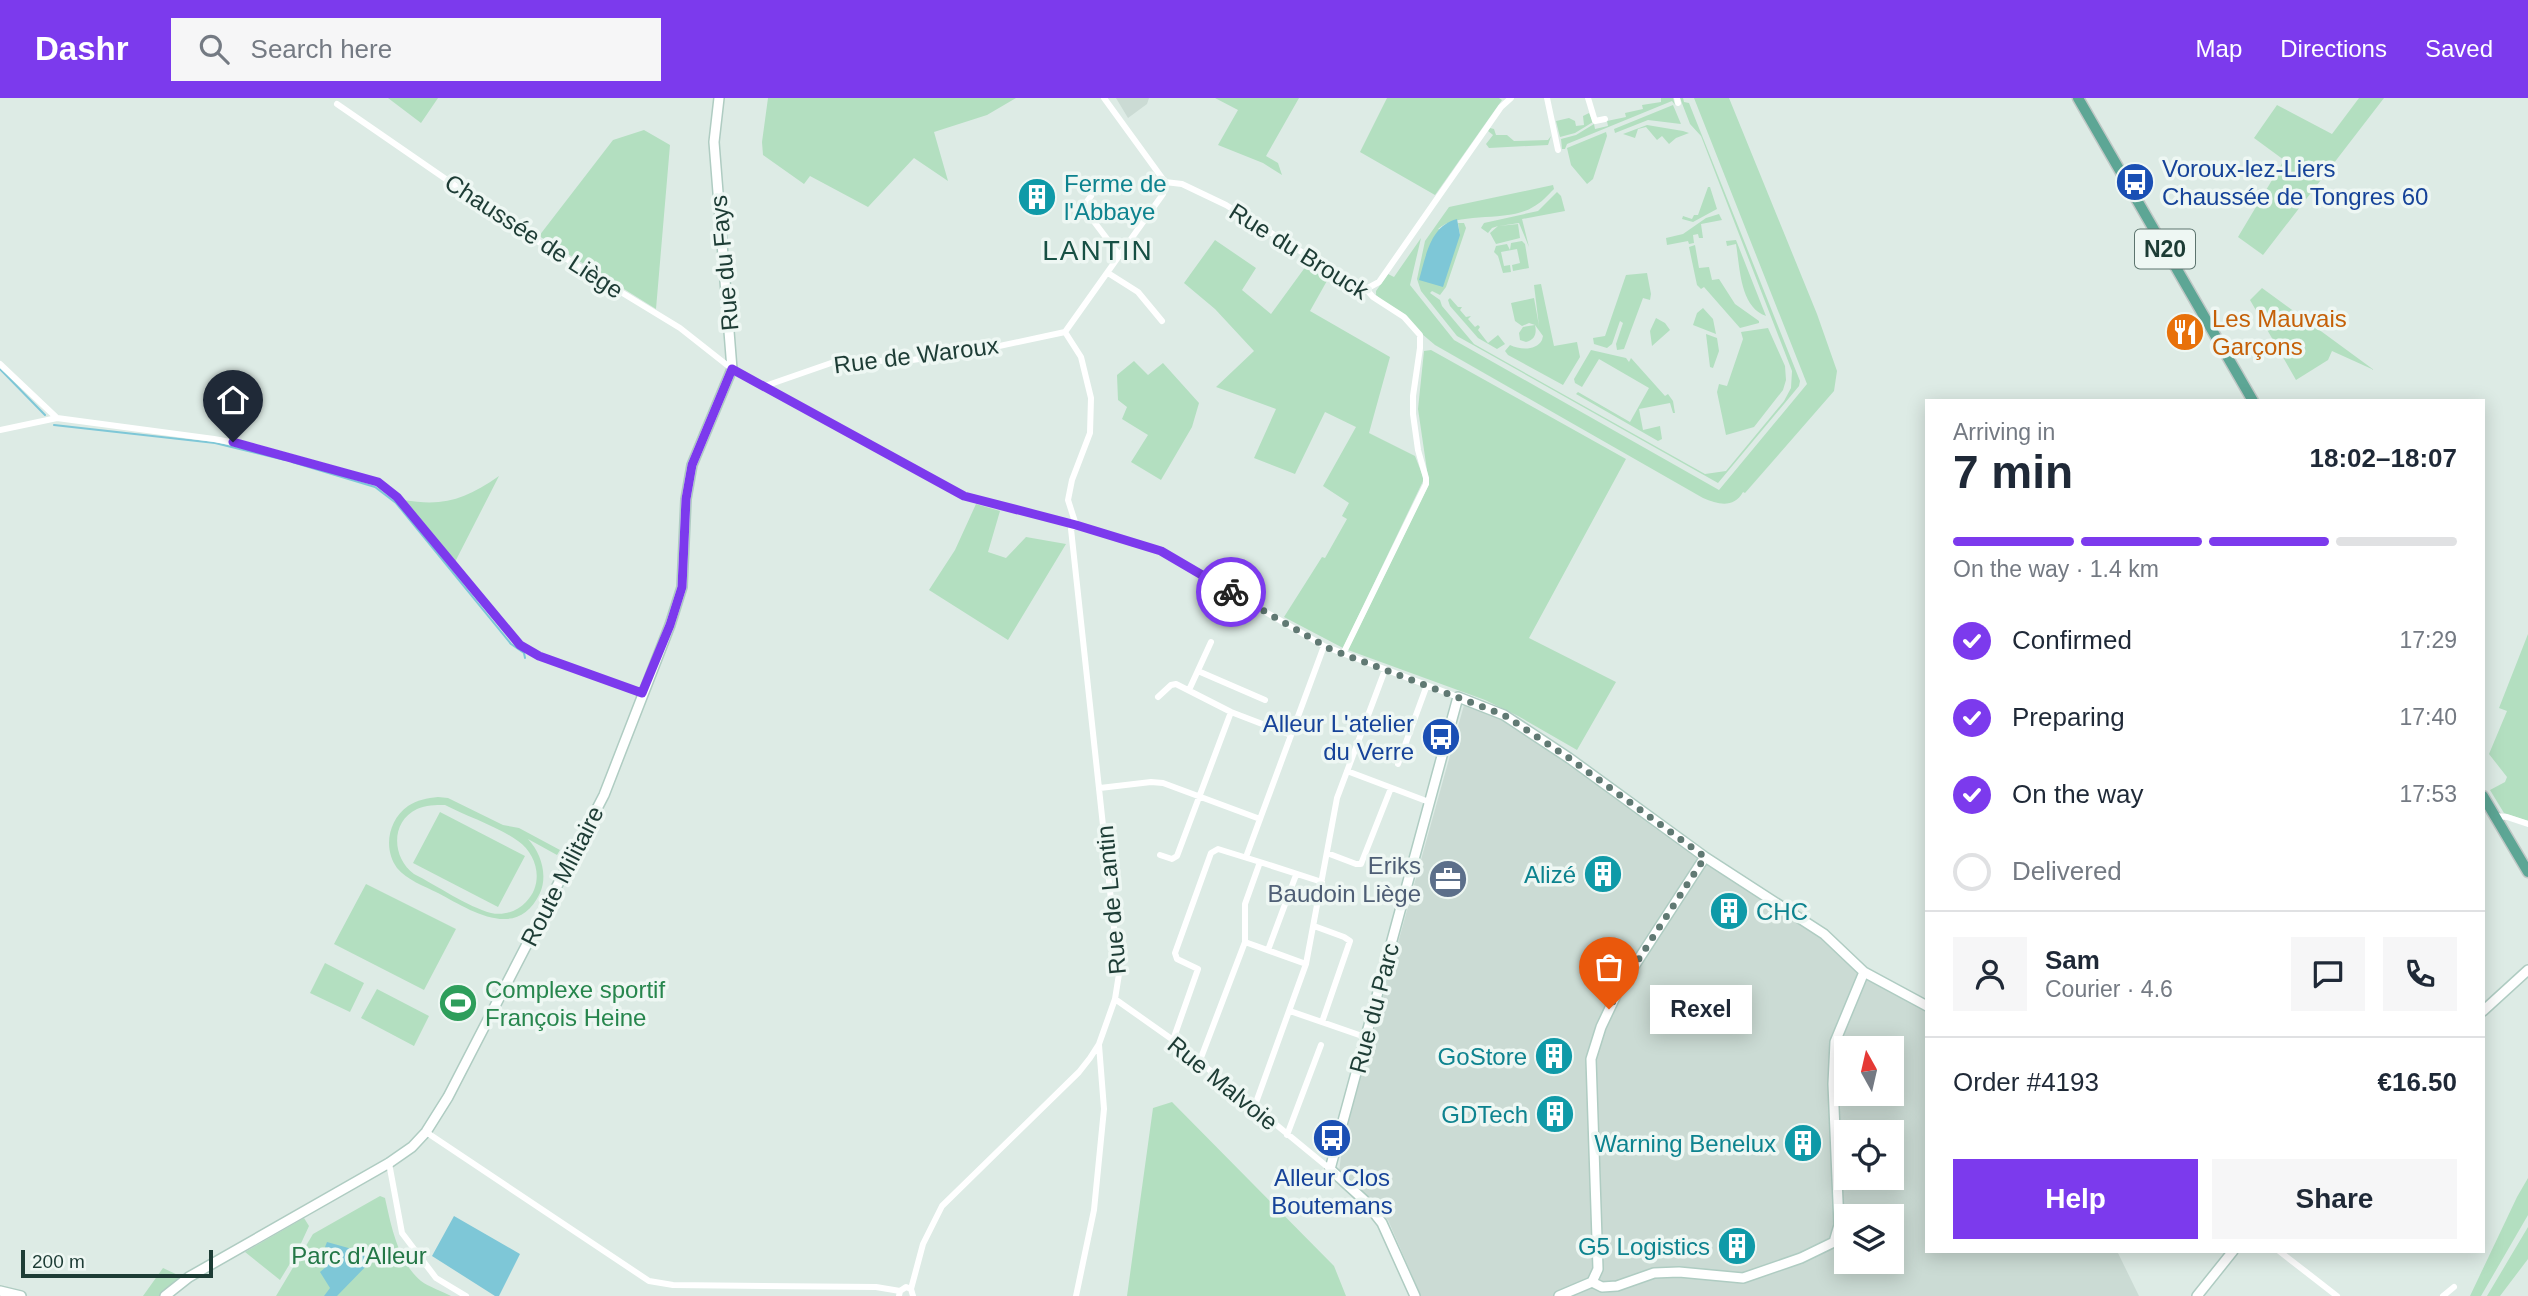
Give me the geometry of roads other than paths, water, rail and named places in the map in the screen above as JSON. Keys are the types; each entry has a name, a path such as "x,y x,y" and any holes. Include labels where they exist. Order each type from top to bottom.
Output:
{"main road":[{"name":"N20","path":"2078,98 2252,399"},
{"path":"2485,799 2528,872"}],"street":[{"name":"Rue du Fays","path":"684,554 686,499 692,465 732,369 714,142 719,98"},
{"path":"1065,332 1163,194 1165,182 1104,98"},
{"path":"1366,289 1380,282 1501,107 1511,98"},
{"path":"1547,98 1558,150"},
{"path":"1588,98 1595,121 1605,119"},
{"name":"Chaussée de Liège","path":"337,104 524,233 680,328 732,369"},
{"name":"Rue du Brouck","path":"1165,182 1182,184 1216,200 1350,282 1366,289 1373,297 1404,317 1421,339 1413,414 1426,484 1343,654"},
{"path":"1091,196 1083,207 1120,256"},
{"path":"1108,274 1138,292 1162,321"},
{"name":"Rue de Waroux","path":"765,386 835,362 912,360 976,351 1065,332"},
{"name":"Rue de Lantin","path":"912,1293 923,1244 942,1206 1079,1072 1099,1044 1115,999 1119,974 1072,529 1076,525 1068,500 1072,480 1090,433 1091,398 1081,357 1065,332"},
{"path":"0,364 57,418"},
{"path":"732,369 964,496 1076,525 1161,551 1324,646 1504,715 1569,758 1705,857 1824,934 1864,972 1925,1005"},
{"path":"0,430 57,418 214,439 252,446 378,482 397,497 520,645 539,656 642,693"},
{"name":"Route Militaire","path":"165,1296 189,1277 389,1163 412,1147 426,1132 469,1058 604,795 670,625 682,587 684,554"},
{"path":"1189,690 1211,642"},
{"path":"1246,857 1324,646"},
{"path":"1254,1108 1307,964 1335,803 1385,670"},
{"path":"1198,671 1265,700"},
{"path":"1158,697 1174,684 1231,712 1291,735"},
{"path":"1398,764 1427,685"},
{"name":"Rue du Parc","path":"1329,1169 1458,697"},
{"path":"1160,855 1172,859 1177,856 1231,712"},
{"path":"1347,771 1429,802"},
{"path":"1100,788 1158,783 1261,819"},
{"path":"1326,853 1361,864 1391,788"},
{"path":"2496,816 2528,824"},
{"path":"1173,1040 1198,969 1177,959 1175,951 1212,851 1218,849 1322,882"},
{"path":"1559,1296 1592,1282 1598,1269 1591,1059 1601,1027 1618,991 1705,857"},
{"path":"1199,1063 1245,942 1245,904 1260,862"},
{"path":"1268,950 1296,875"},
{"path":"1314,926 1350,941 1322,1022"},
{"path":"1245,942 1307,964"},
{"path":"2485,1009 2528,970"},
{"path":"1592,1282 1602,1287 1617,1286 1654,1273 1679,1272 1743,1278 1801,1258 1834,1242 1839,1224 1833,1084 1835,1042 1864,972"},
{"name":"Rue Malvoie","path":"1115,999 1173,1040 1329,1169"},
{"path":"1290,1011 1364,1037"},
{"path":"1076,1296 1094,1210 1104,1109 1099,1044"},
{"path":"1287,1135 1321,1045"},
{"path":"426,1132 649,1281 673,1285 742,1287 876,1287 900,1293 906,1287 912,1293"},
{"path":"389,1163 402,1233 436,1278 466,1296"},
{"path":"1329,1169 1364,1200 1382,1223 1416,1296"},
{"path":"2197,1296 2231,1253"},
{"path":"2282,1253 2337,1296"},
{"path":"741,1296 742,1287"},
{"path":"2443,1296 2454,1287"},
{"path":"0,1292 21,1296"}],"water":[{"path":"1457,219 1460,235 1443,287 1419,280 1430,243 1441,228"},
{"path":"454,1216 520,1254 499,1296 432,1256"},
{"path":"327,1242 370,1254 373,1259 337,1296 324,1296 330,1288 320,1272 327,1266 320,1254 324,1252 331,1263 342,1256 340,1251 325,1247"}],"waterway":[{"path":"0,369 45,415"},
{"path":"54,425 215,443 285,460"},
{"path":"292,462 375,487 396,503 511,644 524,653 525,658"}],"place":[{"name":"Voroux-lez-Liers Chaussée de Tongres 60","path":"2135,182"},
{"name":"Ferme de l'Abbaye","path":"1037,197"},
{"name":"Les Mauvais Garçons","path":"2185,332"},
{"name":"Alleur L'atelier du Verre","path":"1441,737"},
{"name":"Alizé","path":"1603,874"},
{"name":"Eriks Baudoin Liège","path":"1448,879"},
{"name":"CHC","path":"1729,911"},
{"name":"Complexe sportif François Heine","path":"458,1003"},
{"name":"Rexel","path":"1609,1009"},
{"name":"GoStore","path":"1554,1056"},
{"name":"GDTech","path":"1555,1114"},
{"name":"Alleur Clos Boutemans","path":"1332,1138"},
{"name":"Warning Benelux","path":"1803,1143"},
{"name":"G5 Logistics","path":"1737,1246"}],"district":[{"name":"LANTIN","path":"1098,250"}],"park label":[{"name":"Parc d'Alleur","path":"359,1255"}]}
